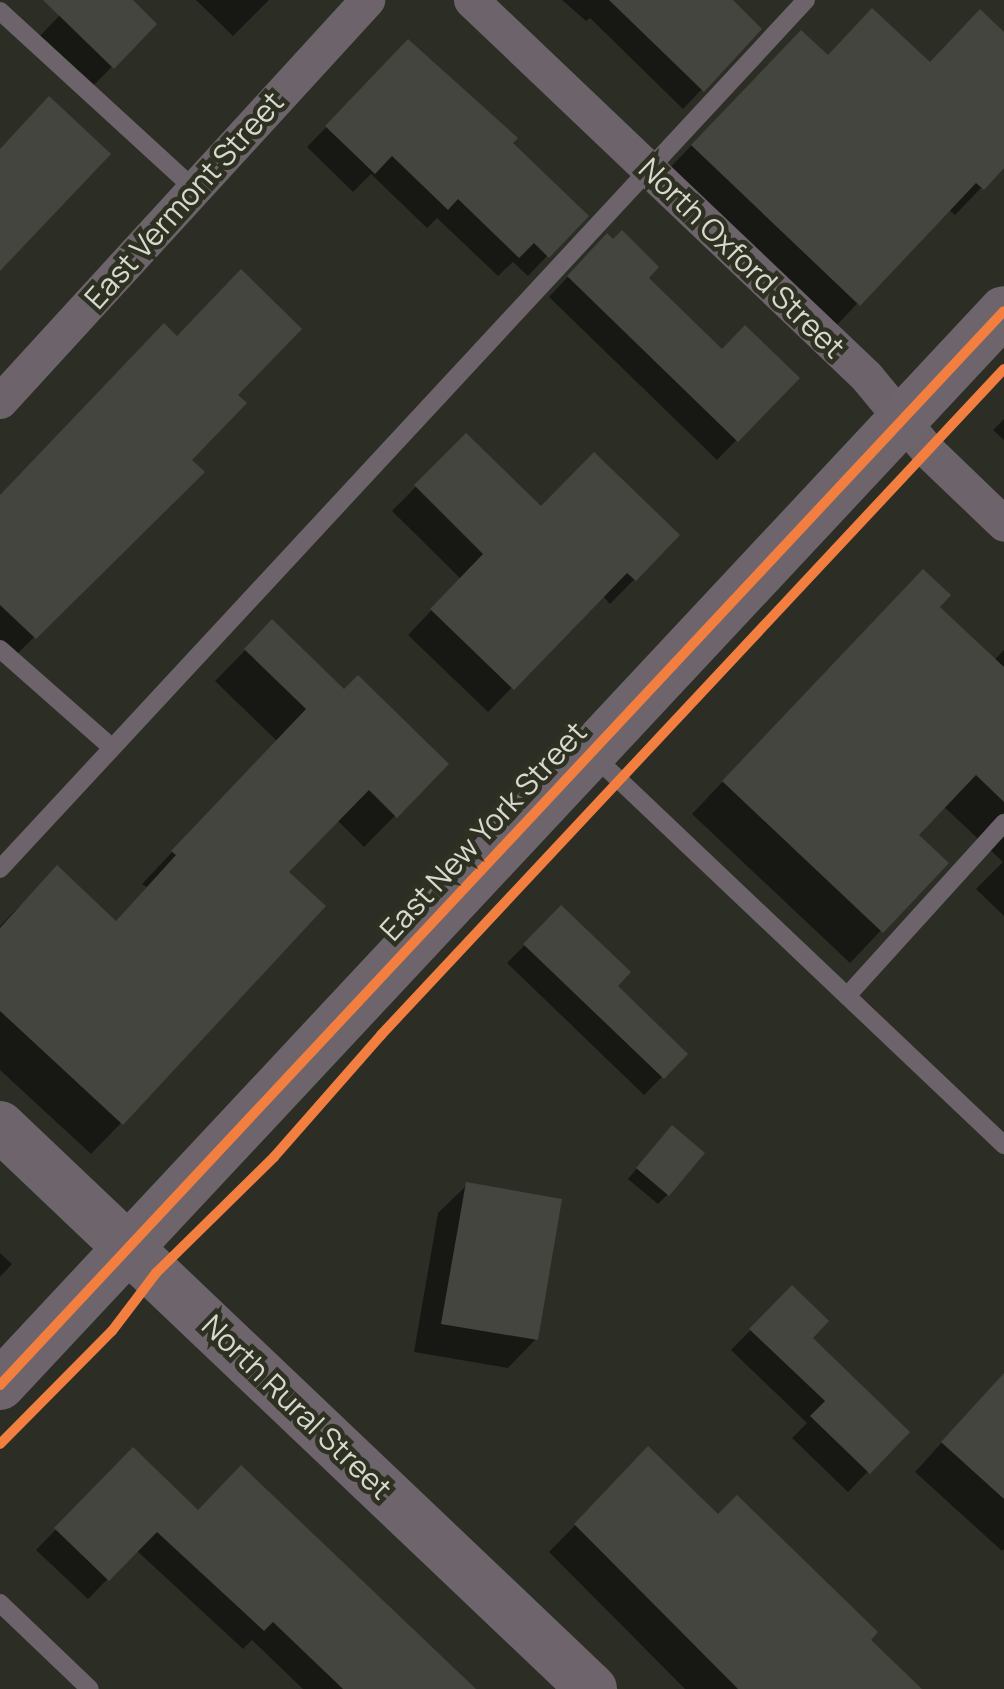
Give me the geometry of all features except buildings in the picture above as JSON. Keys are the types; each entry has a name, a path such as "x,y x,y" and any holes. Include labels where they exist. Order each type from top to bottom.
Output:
{"main road":[{"name":"East New York Street","path":"0,1385 1004,310"},
{"name":"North Rural Street","path":"0,1126 592,1689"}],"street":[{"name":"East Vermont Street","path":"0,401 368,0"},
{"name":"North Oxford Street","path":"471,0 866,376 937,460 1004,524"}],"lane":[{"path":"0,868 806,0"},
{"path":"0,10 194,189"},
{"path":"0,648 112,746"},
{"path":"590,753 1004,1145"},
{"path":"848,996 1004,823"},
{"path":"0,1603 90,1689"}],"cycle path":[{"path":"0,1385 1004,311"},
{"path":"0,1444 112,1331 156,1273 274,1157 381,1035 1004,369"}]}
